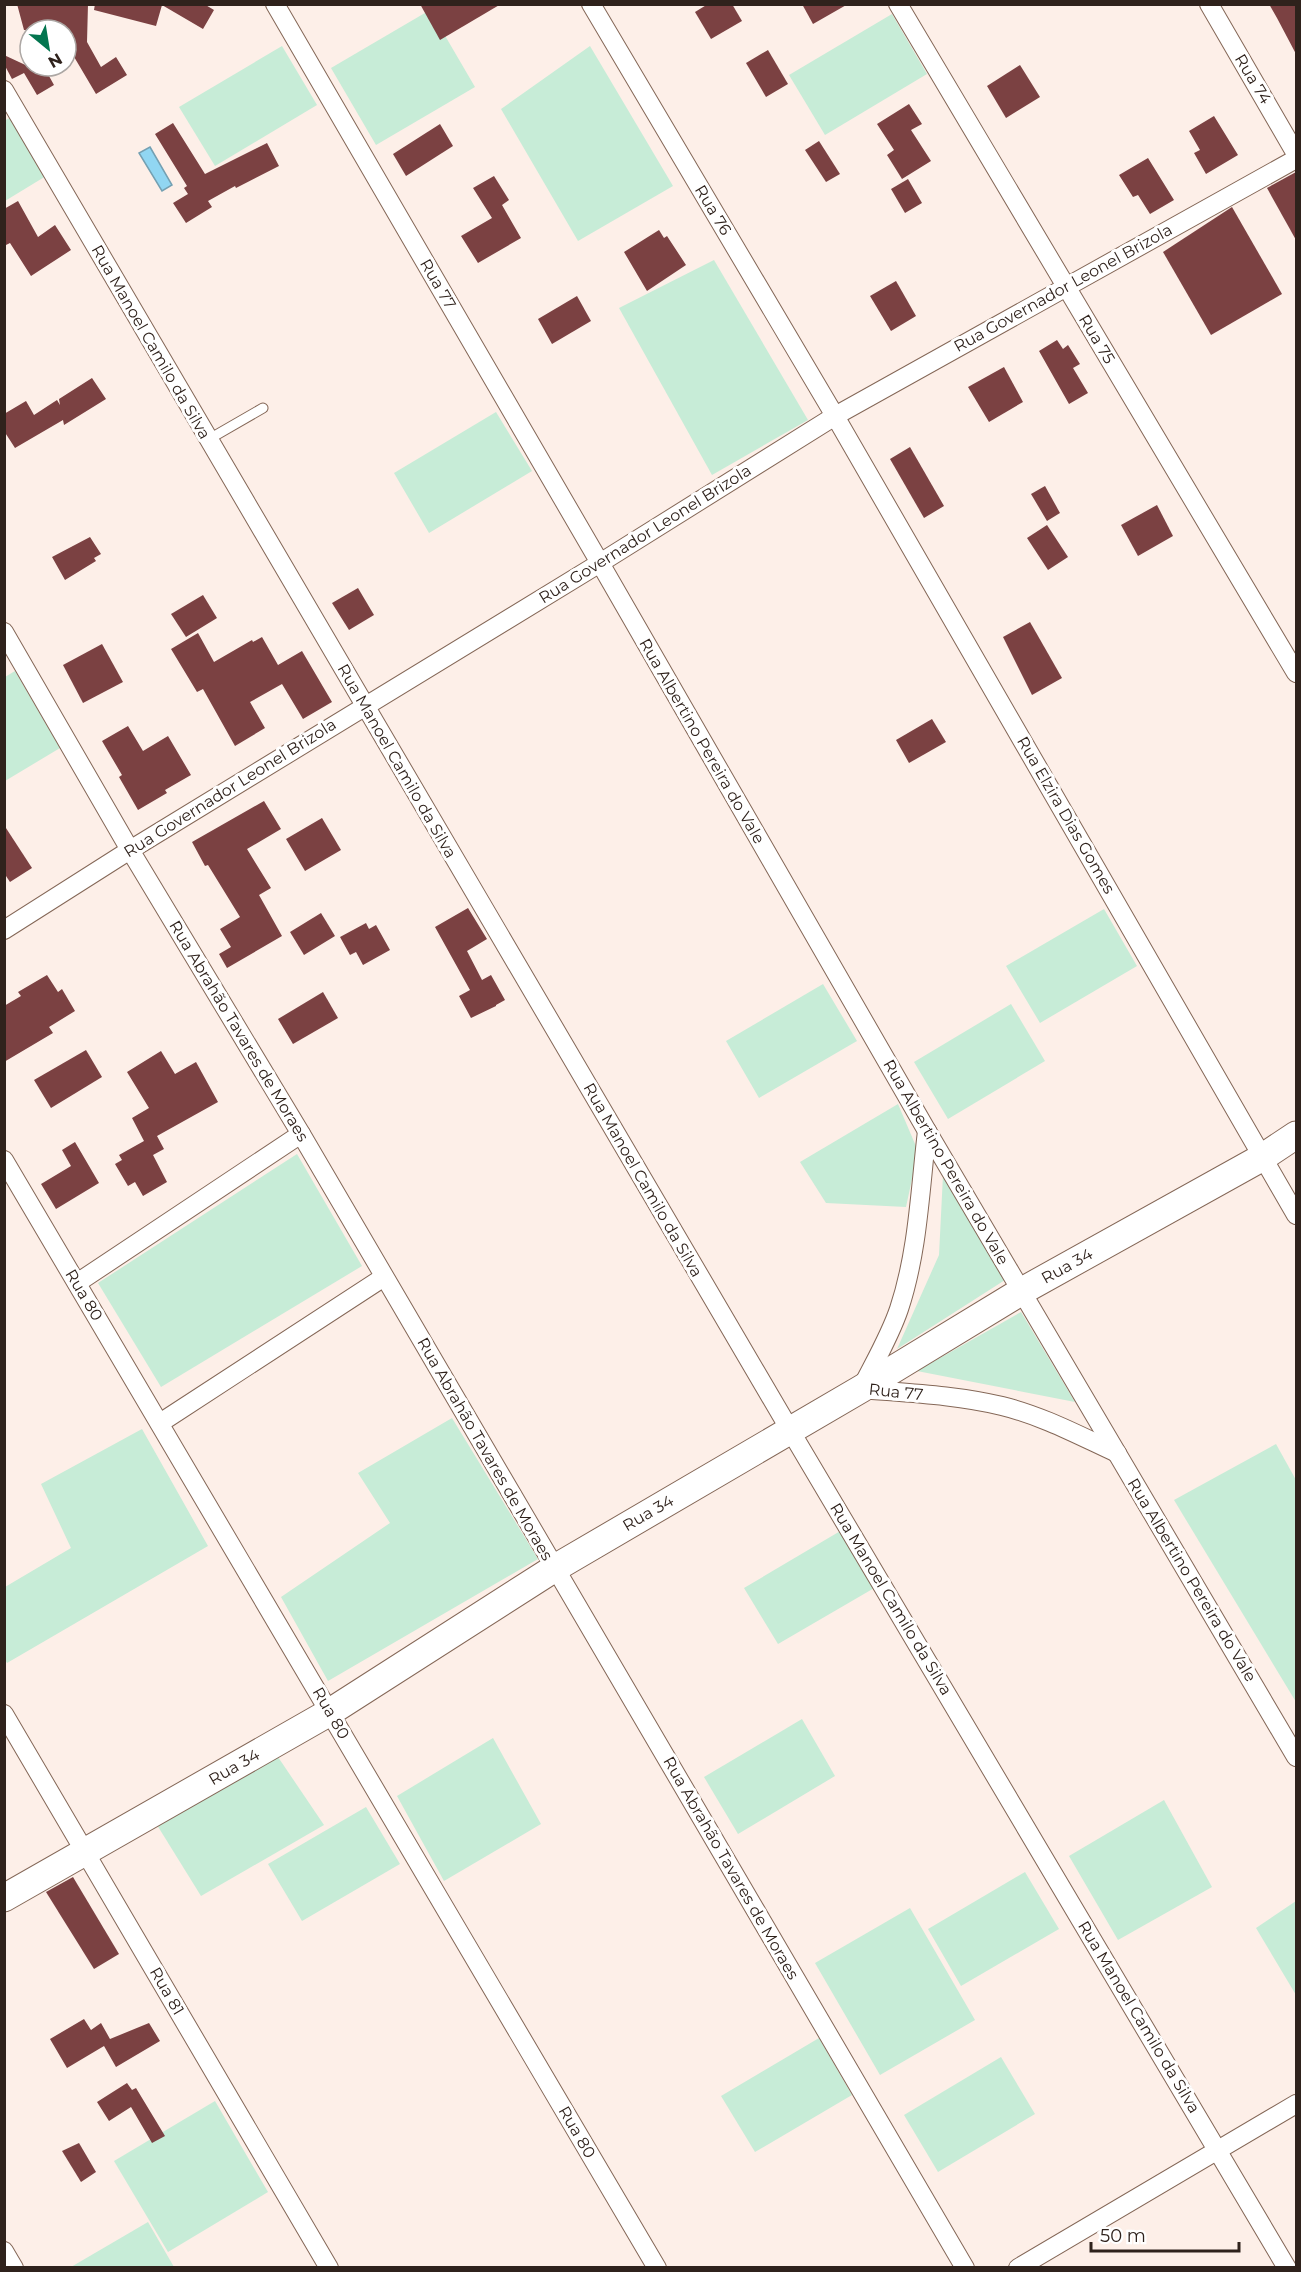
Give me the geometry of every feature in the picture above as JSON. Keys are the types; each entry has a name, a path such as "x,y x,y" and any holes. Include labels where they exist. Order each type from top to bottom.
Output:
{"street":[{"name":"Rua 77","path":"275,4 600,563"},
{"name":"Rua 76","path":"591,4 835,416"},
{"name":"Rua 75","path":"898,4 1296,673"},
{"name":"Rua 74","path":"1209,4 1296,154"},
{"name":"Rua Manoel Camilo da Silva","path":"4,90 790,1430 1287,2268"},
{"name":"Rua Governador Leonel Brizola","path":"4,930 835,416 1296,159"},
{"name":"Rua Elzira Dias Gomes","path":"835,416 1296,1215"},
{"name":"Rua Albertino Pereira do Vale","path":"600,563 927,1131 1296,1757"},
{"name":"Rua Abrahão Tavares de Moraes","path":"4,632 130,850 301,1134 965,2268"},
{"name":"Rua 77","path":"927,1131 915,1244 909,1275 898,1311 861,1389 953,1398 1003,1406 1040,1418 1117,1454"},
{"path":"77,1283 301,1134"},
{"name":"Rua 34","path":"4,1898 330,1712 555,1568 861,1389 1022,1291 1263,1157 1296,1136"},
{"name":"Rua 80","path":"4,1160 657,2268"},
{"path":"160,1423 384,1277"},
{"name":"Rua 81","path":"4,1714 329,2268"},
{"path":"1018,2268 1296,2104"},
{"path":"4,2251 14,2268"}],"lane":[{"path":"206,435 211,438 263,408"}],"green space":[{"path":"430,10 475,87 376,145 331,68"},
{"path":"892,14 927,74 825,135 789,75"},
{"path":"282,46 317,105 215,166 179,107"},
{"path":"590,46 673,186 578,241 501,109"},
{"path":"11,117 46,176 5,201 4,121"},
{"path":"714,260 808,420 712,475 619,308"},
{"path":"496,412 532,471 429,533 394,473"},
{"path":"15,671 60,748 5,781 5,677"},
{"path":"1104,909 1137,966 1040,1023 1006,966"},
{"path":"823,984 857,1041 759,1098 726,1041"},
{"path":"1011,1004 1045,1061 948,1119 914,1062"},
{"path":"898,1104 918,1151 906,1207 826,1203 800,1162"},
{"path":"297,1154 362,1266 161,1387 98,1283"},
{"path":"943,1175 1005,1280 897,1349 939,1255"},
{"path":"1021,1312 1075,1402 917,1371"},
{"path":"452,1418 538,1559 328,1681 281,1597 390,1523 358,1473"},
{"path":"142,1429 208,1546 7,1663 4,1658 5,1587 71,1548 41,1484"},
{"path":"1276,1444 1296,1480 1296,1702 1174,1500"},
{"path":"842,1530 876,1587 778,1644 744,1588"},
{"path":"802,1719 835,1776 738,1834 704,1777"},
{"path":"493,1738 541,1824 444,1881 397,1796"},
{"path":"278,1757 324,1825 201,1896 157,1825"},
{"path":"1164,1800 1212,1887 1118,1940 1069,1856"},
{"path":"366,1807 400,1864 302,1921 268,1864"},
{"path":"1025,1872 1059,1929 961,1986 928,1929"},
{"path":"1296,1901 1296,1995 1256,1928"},
{"path":"910,1908 975,2020 880,2075 815,1963"},
{"path":"819,2038 852,2095 755,2152 721,2096"},
{"path":"1001,2057 1035,2114 938,2172 904,2115"},
{"path":"215,2101 268,2192 168,2252 114,2161"},
{"path":"148,2222 174,2267 71,2267"}],"water":[{"path":"150,147 172,185 162,191 139,153"}],"building":[{"path":"17,4 88,4 87,42 101,67 116,57 127,75 96,94 78,64 78,18 21,18"},
{"path":"95,4 204,4 214,10 203,29 162,5 156,26 94,10"},
{"path":"420,4 501,4 440,40"},
{"path":"708,4 732,4 742,21 711,39 695,12"},
{"path":"802,4 848,4 813,24"},
{"path":"1269,4 1296,4 1296,54 1277,18"},
{"path":"768,50 788,84 766,97 746,63"},
{"path":"4,55 18,62 18,76 12,79 4,64"},
{"path":"1020,65 1040,97 1006,118 987,86"},
{"path":"27,78 50,78 54,85 37,95"},
{"path":"909,104 922,124 911,130 931,161 902,179 887,155 894,150 877,124"},
{"path":"1214,116 1238,155 1206,174 1194,153 1200,150 1189,131"},
{"path":"173,123 205,174 267,143 279,166 208,201 212,207 186,223 173,203 188,194 184,188 187,186 155,134"},
{"path":"440,124 453,146 406,176 393,154"},
{"path":"819,141 840,174 826,182 805,150"},
{"path":"1148,158 1174,200 1150,214 1138,195 1133,197 1119,175"},
{"path":"1296,172 1296,240 1267,188"},
{"path":"494,176 509,200 502,205 521,238 478,263 461,236 492,218 473,188"},
{"path":"908,179 922,203 905,213 891,189"},
{"path":"18,201 38,237 55,225 71,250 31,276 10,243 4,246 4,209"},
{"path":"1232,207 1282,294 1211,335 1163,252"},
{"path":"659,230 664,238 667,236 686,265 647,291 624,252"},
{"path":"896,281 916,316 891,331 870,296"},
{"path":"577,296 591,321 552,344 538,319"},
{"path":"1057,340 1063,349 1068,345 1080,364 1073,368 1088,393 1069,404 1039,351"},
{"path":"1004,367 1023,402 989,422 968,387"},
{"path":"92,378 106,399 64,425 63,420 15,448 4,431 4,414 26,401 34,415 57,400 60,405 59,399"},
{"path":"910,447 944,506 924,518 890,459"},
{"path":"1045,486 1060,513 1047,521 1031,494"},
{"path":"1157,505 1173,536 1138,556 1121,525"},
{"path":"1047,525 1068,557 1048,570 1027,538"},
{"path":"90,537 101,554 94,558 96,561 65,580 52,557"},
{"path":"358,588 374,615 349,630 332,603"},
{"path":"203,595 217,618 186,637 171,614"},
{"path":"1030,622 1062,678 1032,695 1003,637"},
{"path":"198,633 214,662 252,640 253,642 262,637 278,665 302,651 332,702 303,719 282,684 250,702 265,728 235,746 203,689 197,692 171,649"},
{"path":"102,644 123,682 83,703 63,665"},
{"path":"932,719 946,742 909,763 896,740"},
{"path":"128,726 143,751 168,736 191,775 165,790 167,793 138,810 119,777 122,775 102,741"},
{"path":"264,801 281,829 247,849 271,888 259,895 282,936 227,968 219,954 231,947 220,929 240,917 208,865 205,866 192,842"},
{"path":"322,818 341,850 305,871 286,839"},
{"path":"4,825 32,868 10,882 4,873"},
{"path":"468,908 487,939 467,951 482,980 491,975 505,1000 471,1018 459,996 470,990 435,927"},
{"path":"321,913 335,936 304,955 290,932"},
{"path":"366,923 369,929 376,925 390,950 363,965 356,952 350,955 340,937"},
{"path":"47,975 58,992 62,989 75,1011 49,1027 53,1033 4,1062 4,1006 21,996 18,992"},
{"path":"323,992 338,1018 293,1044 278,1019"},
{"path":"86,1050 102,1077 51,1108 34,1080"},
{"path":"161,1051 175,1074 196,1062 218,1102 157,1136 164,1149 153,1155 167,1182 143,1196 135,1182 128,1186 115,1164 122,1160 119,1155 144,1141 132,1118 149,1108 127,1072"},
{"path":"75,1142 99,1183 56,1209 41,1184 71,1166 62,1150"},
{"path":"73,1877 119,1954 94,1969 46,1892"},
{"path":"84,2019 91,2030 101,2023 110,2039 149,2023 160,2041 116,2067 104,2046 67,2068 50,2039"},
{"path":"127,2083 132,2090 136,2088 165,2136 152,2143 131,2107 109,2121 97,2102"},
{"path":"79,2143 96,2172 81,2182 62,2151"}]}
